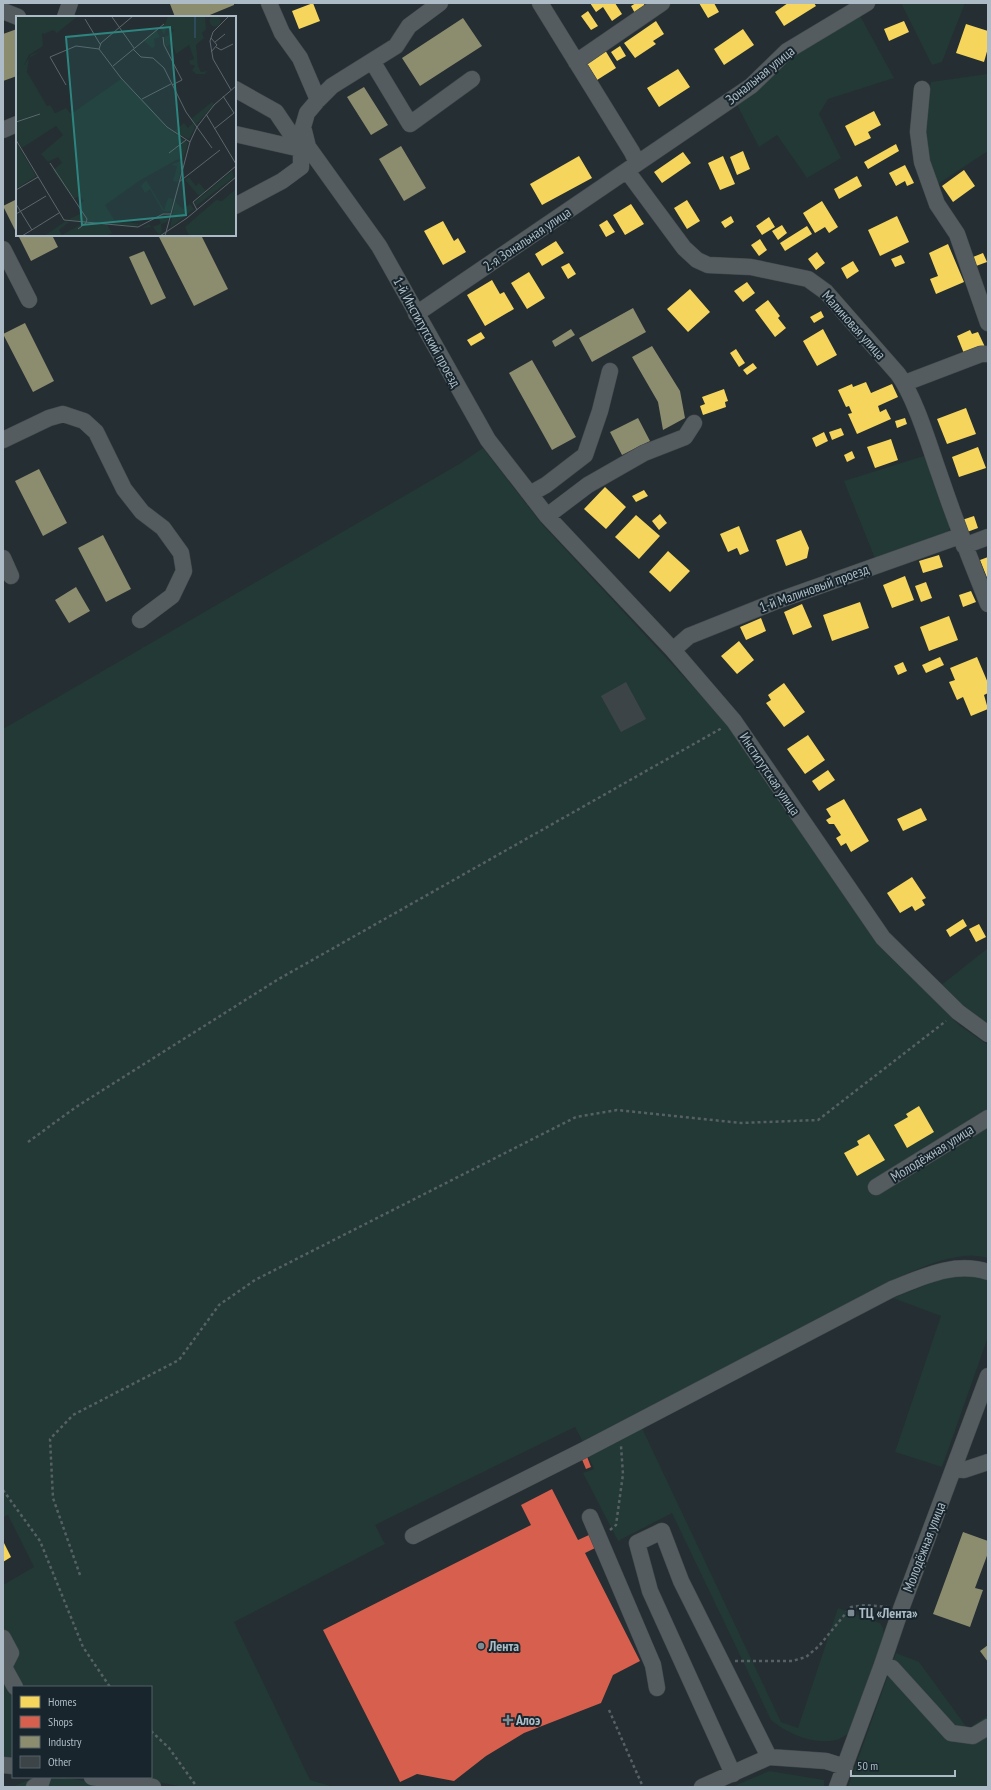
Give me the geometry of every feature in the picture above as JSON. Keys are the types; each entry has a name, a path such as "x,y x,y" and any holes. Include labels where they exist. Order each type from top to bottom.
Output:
{"street":[{"path":"65,16 70,3"},
{"path":"269,3 282,33 300,58 318,100"},
{"path":"236,205 282,181 301,167 304,148 303,127 307,113 318,100 332,86 396,46 409,26 440,3"},
{"name":"Малиновая улица","path":"540,3 632,152 632,167 684,248 697,260 708,265 724,267 751,267 793,274 808,279 826,292 905,383 927,439 962,541 988,604"},
{"path":"576,62 662,3"},
{"name":"Зональная улица","path":"632,167 751,86 787,51 867,3"},
{"path":"3,11 16,16"},
{"path":"372,61 410,124 472,80"},
{"path":"922,89 918,132 922,162 937,204 956,234 988,323"},
{"name":"1-й Институтский проезд","path":"236,90 276,112 378,246 488,440 547,516"},
{"path":"3,130 16,124"},
{"path":"236,134 304,148"},
{"name":"2-я Зональная улица","path":"416,314 632,167"},
{"path":"3,249 29,300"},
{"path":"905,383 981,354 988,354"},
{"path":"530,494 546,485 585,455 600,411 610,371"},
{"path":"3,440 49,418 63,414 84,421 96,432 124,489 142,512 163,528 181,553 184,571 172,596 140,620"},
{"path":"547,516 588,485 644,453 686,437 694,423"},
{"name":"Институтская улица","path":"547,516 674,650 734,721 883,938 958,1012 988,1034"},
{"path":"962,541 988,537"},
{"name":"1-й Малиновый проезд","path":"674,650 689,636 774,602 962,541"},
{"path":"3,558 11,576"},
{"name":"Молодёжная улица","path":"876,1187 988,1118"},
{"path":"413,1536 616,1433 892,1289 942,1270 975,1268 988,1272"},
{"name":"Молодёжная улица","path":"837,1787 882,1666 901,1609 988,1376"},
{"path":"954,1469 964,1470 988,1462"},
{"path":"590,1517 653,1665 656,1688"},
{"path":"733,1774 650,1591 637,1543 662,1532 681,1581 769,1758"},
{"path":"3,1638 11,1653 4,1668 14,1686"},
{"path":"882,1666 892,1668 951,1734 973,1736 988,1727"},
{"path":"702,1787 769,1758 826,1761 845,1767"},
{"path":"34,1787 41,1783 43,1778"},
{"path":"98,1778 153,1787"}],"path":[{"path":"28,1142 76,1107 277,980 734,721"},
{"path":"80,1575 53,1498 50,1439 73,1415 178,1360 219,1305 255,1280 576,1117 618,1110 741,1123 818,1120 958,1012"},
{"path":"600,1541 616,1525 624,1474 622,1448 616,1433"},
{"path":"3,1490 40,1541 83,1647 109,1686"},
{"path":"723,1665 738,1660 792,1661 806,1657 819,1646 851,1607 866,1605 901,1609"},
{"path":"609,1710 643,1787"},
{"path":"152,1732 168,1748 197,1787"}],"green space":[{"path":"901,3 965,3 942,62 932,65"},
{"path":"859,14 894,78 828,99 819,114 841,158 807,178 777,135 759,147 736,103 790,56"},
{"path":"988,74 988,151 938,184 929,163 923,130 931,82"},
{"path":"483,448 541,523 736,733 875,940 959,1025 988,1045 988,1258 963,1256 951,1258 925,1266 890,1281 583,1442 575,1427 375,1525 385,1544 234,1622 310,1780 334,1787 183,1787 138,1778 152,1778 152,1686 12,1686 12,1759 3,1758 3,1683 5,1682 3,1655 3,1585 34,1567 8,1515 3,1517 3,729 461,463"},
{"path":"927,455 950,522 949,530 944,535 876,561 844,481"},
{"path":"988,948 988,1026 939,987"},
{"path":"975,1275 988,1280 988,1337 942,1467 895,1452 941,1316 893,1298 944,1278"},
{"path":"641,1426 781,1722 798,1728 838,1608 880,1623 884,1634 850,1732 843,1737 827,1741 810,1740 785,1730 771,1720 672,1513 618,1541 583,1473 594,1469 588,1455"},
{"path":"896,1653 919,1662 968,1729 988,1715 988,1787 848,1787"},
{"path":"769,1771 824,1780 824,1787 732,1787"},
{"path":"30,1778 66,1778 125,1787 12,1787 29,1780"}],"building: Homes":[{"path":"313,3 320,21 299,29 292,11"},
{"path":"590,3 615,3 622,14 612,21 603,7 596,12"},
{"path":"636,3 643,3 647,8 636,15 631,6"},
{"path":"699,3 714,3 719,12 708,18"},
{"path":"788,3 814,3 816,6 784,26 775,12"},
{"path":"588,11 598,26 591,30 581,16"},
{"path":"656,21 664,34 653,41 656,44 635,58 624,43"},
{"path":"904,21 909,32 889,41 884,29"},
{"path":"966,24 988,31 988,48 984,62 956,53"},
{"path":"743,29 754,45 724,65 714,49"},
{"path":"620,46 626,56 617,61 611,52"},
{"path":"605,50 616,68 597,80 586,62"},
{"path":"678,69 690,87 659,107 647,88"},
{"path":"874,111 881,125 868,132 871,138 855,146 845,126"},
{"path":"896,144 899,151 868,169 864,162"},
{"path":"743,151 750,169 737,175 730,157"},
{"path":"683,152 691,163 662,183 654,172"},
{"path":"579,156 592,178 542,205 530,184"},
{"path":"723,156 735,184 720,190 708,163"},
{"path":"905,165 914,183 907,186 905,181 896,186 889,173"},
{"path":"964,170 975,186 953,202 942,186"},
{"path":"857,176 862,186 839,199 834,189"},
{"path":"687,200 700,221 687,229 674,208"},
{"path":"822,201 838,227 829,233 825,227 815,233 803,213"},
{"path":"631,204 644,224 625,235 613,215"},
{"path":"731,216 734,222 725,228 721,222"},
{"path":"897,216 909,242 880,256 868,230"},
{"path":"769,217 775,227 762,235 756,226"},
{"path":"607,220 615,232 606,237 599,225"},
{"path":"443,221 454,241 458,238 466,252 443,265 424,231"},
{"path":"782,225 787,233 778,240 772,231"},
{"path":"807,226 812,234 785,251 780,243"},
{"path":"760,239 767,250 759,256 751,245"},
{"path":"556,241 564,253 542,266 535,254"},
{"path":"948,244 964,282 936,294 930,279 938,276 929,253"},
{"path":"817,252 825,263 816,270 808,259"},
{"path":"983,253 987,262 976,266 973,257"},
{"path":"901,255 905,263 895,267 891,259"},
{"path":"853,261 859,271 847,279 841,268"},
{"path":"569,263 576,274 568,279 561,267"},
{"path":"529,272 545,298 527,309 511,283"},
{"path":"492,280 500,294 504,292 514,309 485,326 467,295"},
{"path":"747,282 755,293 743,302 734,291"},
{"path":"690,289 710,312 688,332 667,309"},
{"path":"768,300 780,316 778,318 786,328 775,337 755,310"},
{"path":"821,311 824,317 814,323 810,317"},
{"path":"823,329 837,355 817,366 803,341"},
{"path":"970,330 972,334 978,332 985,347 965,356 957,336"},
{"path":"481,332 485,338 471,346 467,340"},
{"path":"736,349 745,363 739,367 730,353"},
{"path":"753,363 757,368 747,375 743,370"},
{"path":"866,382 871,393 892,384 898,397 878,406 880,412 886,409 891,419 857,434 848,414 852,413 849,406 846,407 838,390 852,384 853,387"},
{"path":"724,389 728,401 725,402 726,407 703,415 700,406 705,404 702,397"},
{"path":"966,408 976,434 947,444 937,419"},
{"path":"905,418 907,424 897,428 895,421"},
{"path":"841,428 844,435 832,440 829,432"},
{"path":"824,432 828,441 816,447 812,438"},
{"path":"891,439 898,460 875,468 867,447"},
{"path":"978,447 986,468 959,477 952,457"},
{"path":"852,451 855,458 847,462 844,455"},
{"path":"605,487 626,507 606,529 584,509"},
{"path":"644,490 648,496 636,502 632,496"},
{"path":"660,514 667,523 659,530 652,521"},
{"path":"636,515 660,536 639,559 615,537"},
{"path":"974,516 978,528 967,532 962,520"},
{"path":"739,526 749,551 740,555 737,548 728,552 720,534"},
{"path":"801,530 809,548 807,558 786,566 776,540"},
{"path":"668,551 690,571 670,592 649,572"},
{"path":"939,555 943,567 923,573 919,561"},
{"path":"988,557 988,580 980,560"},
{"path":"905,576 914,600 892,608 883,585"},
{"path":"926,582 932,598 921,602 915,586"},
{"path":"971,591 976,602 963,607 959,595"},
{"path":"860,602 869,628 832,641 823,615"},
{"path":"802,604 812,627 793,635 784,612"},
{"path":"949,616 958,640 929,651 920,627"},
{"path":"761,618 766,631 746,640 740,627"},
{"path":"739,641 754,660 737,674 721,656"},
{"path":"940,657 944,665 926,673 922,665"},
{"path":"977,657 988,683 988,693 984,695 988,709 971,716 963,697 957,700 949,682 955,680 950,668"},
{"path":"903,662 907,671 898,675 894,666"},
{"path":"784,683 805,712 784,727 766,703 771,700 768,695"},
{"path":"808,735 825,760 805,774 787,749"},
{"path":"828,770 835,780 819,791 812,781"},
{"path":"844,799 869,841 851,852 846,843 841,846 836,838 841,835 834,824 829,824 826,820 831,817 826,809"},
{"path":"921,808 927,820 903,831 897,819"},
{"path":"912,877 926,898 922,900 925,905 915,911 912,906 900,913 887,893"},
{"path":"963,919 967,926 950,937 946,930"},
{"path":"979,924 986,937 976,942 969,929"},
{"path":"919,1106 934,1132 907,1148 894,1125 908,1117 906,1114"},
{"path":"869,1134 885,1160 857,1176 844,1153 859,1145 857,1141"},
{"path":"3,1541 11,1557 3,1562"}],"building: Shops":[{"path":"586,1454 591,1467 586,1469 581,1457"},
{"name":"Лента","path":"552,1489 578,1540 589,1535 595,1548 585,1553 640,1661 613,1675 601,1703 524,1733 486,1756 454,1781 417,1774 400,1782 323,1630 531,1525 521,1505"}],"building: Industry":[{"path":"234,3 234,5 207,16 175,16 170,4"},
{"path":"463,18 482,46 420,86 402,58"},
{"path":"16,29 16,76 3,81 3,34"},
{"path":"364,87 388,125 371,135 347,97"},
{"path":"401,146 426,188 404,201 379,159"},
{"path":"16,200 16,232 3,206"},
{"path":"18,236 52,236 58,247 31,261"},
{"path":"159,236 202,236 228,289 194,306"},
{"path":"144,251 166,298 151,305 129,257"},
{"path":"633,308 646,332 592,362 579,338"},
{"path":"25,323 54,381 33,392 3,334"},
{"path":"571,329 575,335 555,347 552,341"},
{"path":"652,346 680,391 685,418 663,430 658,402 632,357"},
{"path":"532,360 576,437 552,450 509,373"},
{"path":"638,418 650,441 622,455 610,432"},
{"path":"39,469 67,523 43,536 15,481"},
{"path":"103,535 131,589 106,602 78,548"},
{"path":"76,587 90,611 69,623 55,600"},
{"path":"963,1532 988,1541 988,1553 975,1588 983,1590 970,1627 933,1614"},
{"path":"988,1645 988,1662 980,1651"}],"building: Other":[{"path":"626,682 646,719 621,732 601,696"}],"place":[{"name":"ТЦ «Лента»","path":"851,1613"},
{"name":"Лента","path":"481,1646"},
{"name":"Алоэ","path":"508,1720"}]}
